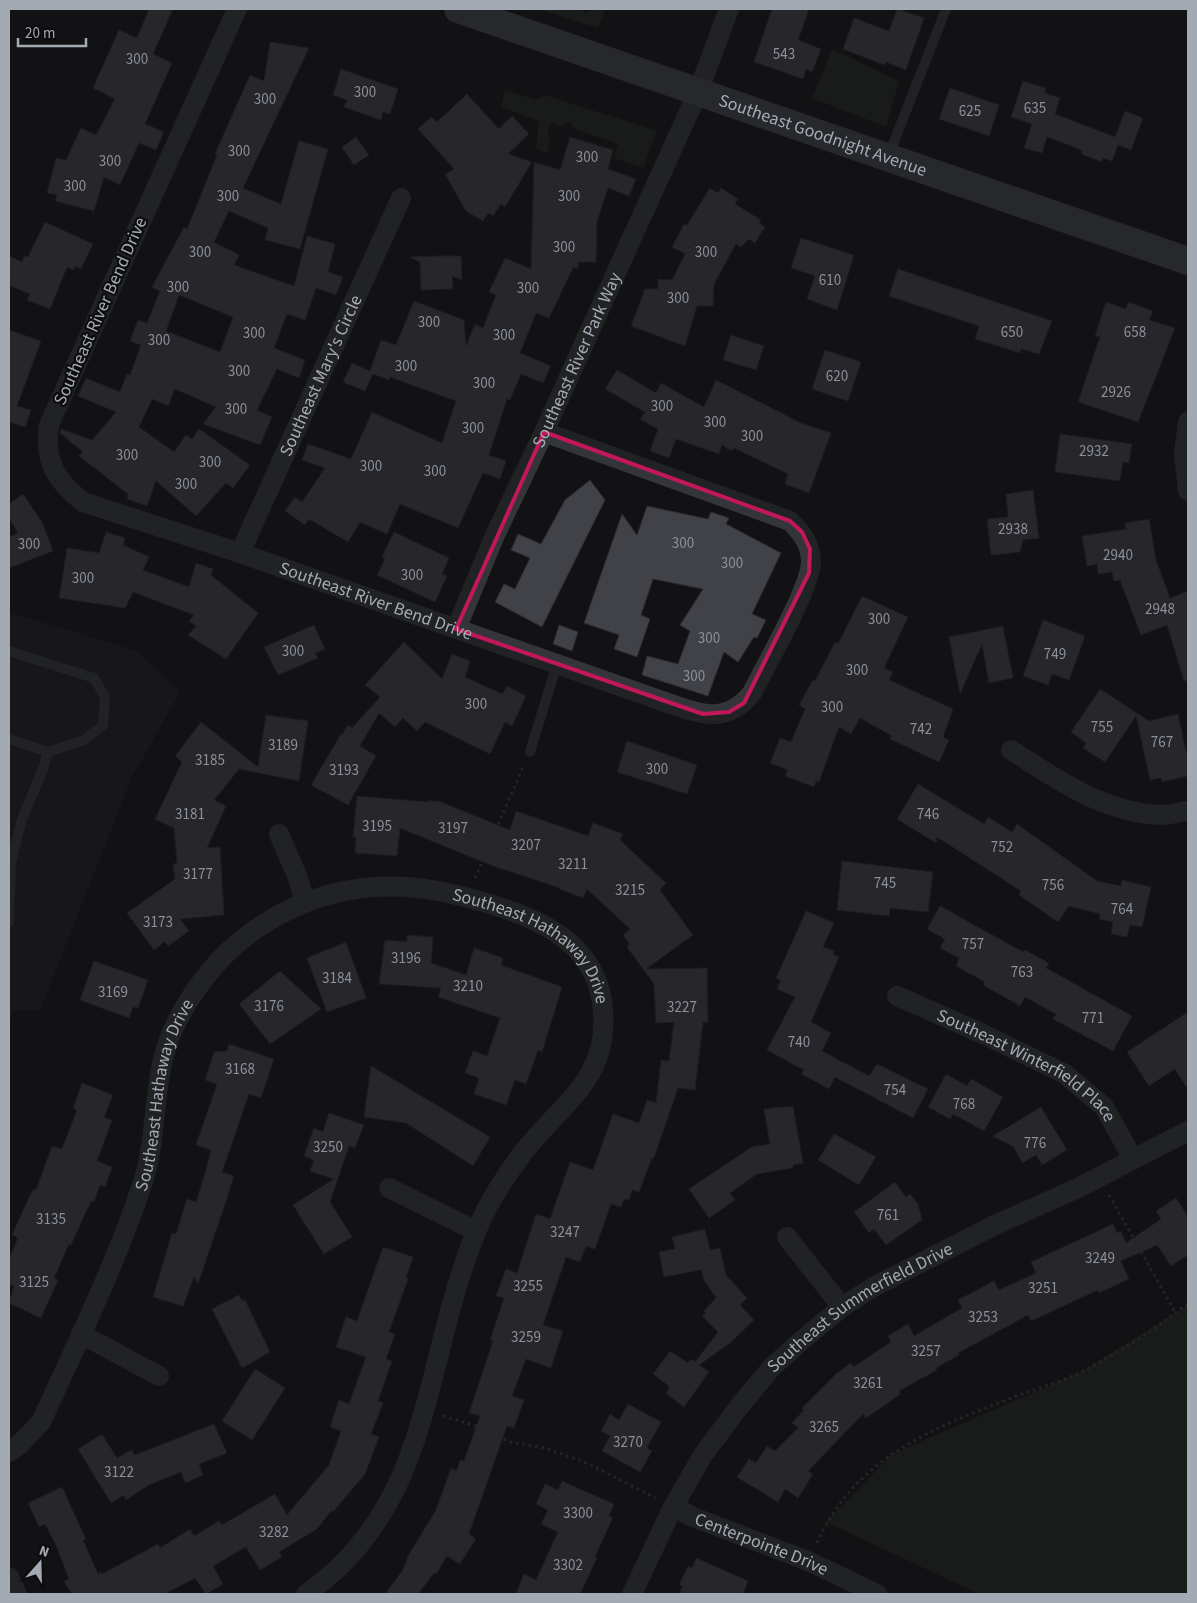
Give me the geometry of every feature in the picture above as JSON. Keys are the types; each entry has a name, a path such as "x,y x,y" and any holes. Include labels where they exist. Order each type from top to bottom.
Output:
{"street":[{"name":"Southeast River Bend Drive","path":"237,9 56,406 49,425 47,440 48,455 56,476 65,488 82,502 240,553 703,714 728,712 744,703 752,693 809,573 810,549 802,532 790,521 544,432"},
{"name":"Southeast Goodnight Avenue","path":"458,9 487,14 698,92 1188,260"},
{"name":"Southeast River Park Way","path":"456,629 495,535 544,432 698,92 729,9"},
{"name":"Southeast Mary's Circle","path":"240,553 401,198"},
{"path":"1188,422 1184,454 1188,490"},
{"path":"1010,750 1084,796 1120,809 1163,815 1188,811"},
{"path":"279,834 298,878 305,902"},
{"name":"Southeast Hathaway Drive","path":"9,1452 19,1445 41,1422 81,1334 143,1184 153,1141 163,1058 182,1012 205,977 224,956 256,929 305,902 335,893 378,886 418,887 467,897 521,914 554,929 568,940 587,962 599,987 603,1006 604,1027 601,1046 591,1074 574,1099 546,1125 522,1154 496,1192 476,1231 452,1303 408,1465 390,1502 375,1527 348,1559 306,1594"},
{"name":"Southeast Winterfield Place","path":"897,996 981,1033 1065,1074 1104,1107 1133,1159"},
{"name":"Southeast Summerfield Drive","path":"632,1594 673,1506 703,1455 766,1374 807,1336 842,1307 875,1286 984,1231 1099,1177 1188,1130"},
{"path":"389,1188 476,1231"},
{"path":"788,1237 842,1307"},
{"path":"81,1334 159,1376"},
{"name":"Centerpointe Drive","path":"673,1506 693,1518 808,1561 877,1594"},
{"path":"9,1577 17,1594"}],"lane":[{"path":"888,158 946,9"},
{"path":"9,651 94,678 104,697 103,725 84,740 48,752 9,739"},
{"path":"530,752 558,664"},
{"path":"9,922 10,864 48,752"},
{"path":"9,845 18,837"}],"path":[{"path":"467,897 530,752"},
{"path":"1099,1177 1175,1312"},
{"path":"808,1561 826,1522 846,1492 880,1462 916,1440 968,1414 1081,1372 1149,1332 1188,1304"},
{"path":"424,1411 476,1426 510,1442 545,1448 587,1463 673,1506"}],"highlighted area":[{"path":"544,432 790,521 802,532 810,549 809,573 744,703 729,712 703,714 456,629"}],"shaded area":[{"path":"539,9 580,9 587,13 589,9 605,9 598,28"},
{"path":"832,49 899,81 886,127 812,98"},
{"path":"505,90 536,100 545,95 657,131 643,168 614,158 618,144 574,129 570,121 562,127 553,123 548,130 550,142 547,154 536,148 539,121 501,107"},
{"path":"9,612 137,651 180,692 131,779 40,1011 14,1010 9,1021"},
{"path":"1188,1305 1188,1594 979,1594 826,1522 892,1454 1081,1372"}],"building":[{"path":"149,9 173,9 153,54 172,63 145,124 164,132 156,150 139,143 120,185 104,177 94,211 55,201 57,195 47,193 56,158 66,160 81,128 96,135 115,99 93,88 119,30 137,38"},
{"path":"772,9 809,9 798,40 821,49 812,72 806,69 803,79 754,62"},
{"path":"897,9 924,18 906,70 886,62 884,65 843,49 854,18 889,31"},
{"path":"270,42 309,48 243,188 281,204 299,141 328,149 300,249 265,240 268,228 229,211 214,242 239,255 234,265 294,286 307,236 335,244 328,272 343,277 336,295 316,288 305,320 287,314 274,348 305,360 299,378 277,369 257,410 272,417 260,445 203,424 216,407 175,389 168,406 152,399 139,427 174,452 186,435 192,439 199,429 250,465 233,488 226,483 196,516 156,481 147,506 127,499 128,494 79,456 83,452 60,433 61,429 92,440 116,412 78,396 86,378 120,392 127,374 130,375 141,345 130,341 138,320 147,323 160,291 152,287 184,227 187,229 217,155 215,154 250,75 264,81","holes":["179,295 233,317 220,352 166,331"]},
{"path":"341,69 398,89 390,114 383,112 381,120 344,107 347,100 333,95"},
{"path":"1023,81 1046,88 1045,93 1060,98 1055,114 1115,137 1125,111 1143,118 1131,150 1118,145 1112,161 1103,158 1102,162 1081,154 1082,150 1047,137 1042,153 1024,148 1032,124 1011,117"},
{"path":"950,88 999,105 989,136 939,119"},
{"path":"467,94 499,129 512,116 529,134 508,154 532,162 505,207 501,204 493,216 488,213 483,221 466,211 445,174 454,169 418,129 431,117 437,122"},
{"path":"356,137 369,155 354,165 342,147"},
{"path":"570,137 613,150 608,169 636,179 629,196 608,188 597,222 596,262 578,262 578,268 573,268 549,318 536,313 520,353 551,366 543,383 521,374 510,400 507,399 489,455 506,461 500,479 483,473 458,528 400,504 387,534 360,522 348,542 309,519 305,525 285,511 295,497 302,502 325,468 302,460 308,444 351,459 372,412 442,443 456,401 390,377 389,380 373,374 365,391 343,382 352,363 370,371 381,340 396,345 414,301 464,320 466,346 475,324 483,328 496,295 489,292 505,258 531,269 534,162 560,170"},
{"path":"710,188 718,193 721,188 738,199 735,204 761,220 759,223 765,227 755,243 749,239 741,247 736,244 714,284 713,306 697,306 685,346 631,326 645,289 658,289 658,279 672,280 685,254 672,247 684,224 687,225"},
{"path":"45,222 93,244 81,269 75,266 73,270 67,267 50,309 27,300 30,294 9,285 9,256 22,262 24,256 28,257"},
{"path":"801,238 854,255 837,310 807,299 815,276 791,268"},
{"path":"461,256 462,280 452,276 453,289 421,290 420,262 410,257"},
{"path":"898,269 1052,321 1039,354 1021,349 1020,353 975,339 979,326 889,296"},
{"path":"1106,302 1126,309 1128,302 1153,311 1149,320 1175,328 1138,422 1078,402 1100,337 1095,336"},
{"path":"9,330 41,341 17,406 31,410 25,427 9,422"},
{"path":"731,335 764,346 756,370 723,360"},
{"path":"825,350 861,362 848,401 812,389"},
{"path":"617,370 656,393 661,383 704,407 716,380 801,423 831,433 809,493 785,484 788,474 734,448 732,451 722,445 719,454 676,439 669,458 650,451 658,429 640,419 645,412 605,389"},
{"path":"1060,434 1132,444 1129,463 1123,462 1120,481 1055,472"},
{"path":"590,480 605,500 542,627 495,602 504,584 515,589 530,558 511,550 518,534 541,544 565,500"},
{"path":"1033,490 1039,538 1023,540 1020,552 991,555 987,519 1008,517 1006,494"},
{"path":"23,494 42,522 53,551 9,568 9,537 18,533 9,518 9,504"},
{"path":"647,506 708,519 711,512 729,518 726,524 781,553 752,614 766,620 757,638 754,637 738,662 724,652 708,696 642,675 647,656 678,664 690,631 680,625 703,589 653,579 641,615 650,619 637,657 614,649 619,635 584,623 622,514 637,535"},
{"path":"1149,519 1156,560 1170,598 1188,591 1188,680 1184,681 1167,625 1141,635 1120,580 1114,581 1112,572 1098,574 1097,564 1087,566 1082,536 1126,529 1125,523"},
{"path":"106,532 125,538 123,545 149,557 143,570 189,587 196,563 213,569 211,575 258,613 226,659 188,635 196,626 189,621 194,615 133,592 125,608 59,598 67,548 99,553"},
{"path":"394,532 449,558 442,574 447,576 435,602 377,575 385,559 382,557"},
{"path":"862,596 908,617 884,668 893,672 889,680 953,709 943,737 949,740 939,762 890,739 892,736 860,718 851,734 839,727 819,782 816,781 814,787 785,776 788,770 770,763 780,738 791,742 805,709 799,705 813,680 815,681 835,642 838,644"},
{"path":"1043,620 1085,636 1069,680 1052,674 1048,685 1023,676"},
{"path":"314,625 325,649 315,653 318,658 278,675 264,647"},
{"path":"559,625 578,632 572,651 553,644"},
{"path":"1003,626 1013,678 989,683 982,644 960,694 949,637"},
{"path":"404,642 442,679 452,654 470,661 465,677 502,694 507,686 526,696 512,726 505,722 490,754 425,722 417,731 403,718 395,727 379,713 360,746 376,756 348,805 311,785 348,725 352,728 380,697 365,685"},
{"path":"1100,689 1149,721 1178,714 1186,752 1188,752 1188,776 1162,782 1161,778 1150,780 1136,716 1105,762 1083,748 1086,743 1071,732"},
{"path":"266,715 308,721 299,781 239,769 214,800 226,806 207,848 220,847 224,915 180,919 189,931 168,946 165,941 154,950 127,913 175,879 173,864 177,863 174,828 155,819 182,762 175,756 201,722 258,767"},
{"path":"627,741 697,765 687,794 617,772"},
{"path":"918,784 984,824 988,817 1012,832 1017,824 1097,881 1121,886 1122,880 1151,887 1142,927 1130,925 1127,937 1111,934 1113,922 1099,919 1100,914 1069,906 1058,922 1019,895 1021,891 937,837 936,843 897,819"},
{"path":"357,796 428,802 429,800 436,802 436,800 510,830 516,811 588,836 593,823 623,834 620,840 666,883 660,890 693,935 646,969 707,968 708,1022 703,1022 695,1090 678,1088 654,1158 652,1158 639,1192 632,1190 629,1200 624,1199 621,1207 611,1204 595,1249 586,1246 580,1262 566,1257 543,1325 563,1331 551,1368 526,1359 512,1396 524,1400 514,1428 507,1426 469,1534 476,1539 460,1564 447,1556 436,1574 434,1573 418,1594 385,1594 403,1570 408,1556 436,1510 451,1468 457,1471 460,1460 464,1461 480,1416 469,1413 493,1341 490,1340 504,1298 496,1296 506,1269 517,1273 536,1214 550,1219 570,1162 593,1170 613,1114 639,1123 647,1100 656,1103 661,1060 669,1061 674,1022 656,1023 654,984 627,947 630,944 623,935 630,929 587,889 583,898 560,888 493,866 400,828 397,856 355,853 356,837 353,837"},
{"path":"842,861 933,872 928,912 890,908 889,916 837,910"},
{"path":"940,906 1023,952 1025,950 1049,963 1046,968 1132,1016 1113,1051 1053,1019 1056,1014 1025,997 1020,1006 983,985 985,982 956,966 959,958 940,948 945,939 927,929"},
{"path":"806,911 834,923 823,947 834,951 833,954 839,957 811,1022 831,1033 822,1051 869,1076 877,1064 928,1089 913,1118 835,1077 829,1089 801,1074 804,1070 767,1050 795,997 777,989 781,980 776,978"},
{"path":"407,935 433,937 431,963 466,975 474,948 503,958 501,965 562,987 542,1052 538,1050 526,1084 515,1080 506,1105 474,1094 479,1078 465,1073 473,1051 487,1056 500,1018 438,997 441,988 379,984 385,940 407,942"},
{"path":"346,942 366,998 327,1012 307,958"},
{"path":"94,961 148,980 138,1008 133,1007 129,1018 80,1000"},
{"path":"280,971 321,1009 270,1044 239,1004"},
{"path":"1188,1012 1188,1090 1175,1069 1149,1086 1127,1052"},
{"path":"229,1044 274,1059 261,1098 249,1094 222,1172 234,1176 198,1284 194,1277 183,1306 153,1297 172,1233 176,1234 187,1199 196,1202 206,1170 211,1150 196,1145 217,1084 205,1080 214,1052 227,1051"},
{"path":"371,1066 490,1137 473,1166 406,1123 364,1117"},
{"path":"946,1074 967,1086 971,1079 1003,1097 984,1131 953,1114 950,1119 928,1107"},
{"path":"82,1083 113,1095 104,1117 112,1120 97,1161 112,1167 105,1187 100,1185 94,1202 91,1201 71,1245 69,1244 54,1278 58,1280 41,1318 9,1303 14,1286 9,1284 9,1259 18,1238 12,1235 31,1193 34,1189 36,1190 52,1146 62,1149 77,1110 73,1108"},
{"path":"793,1106 803,1163 793,1165 793,1168 757,1174 730,1193 735,1200 709,1218 689,1189 752,1147 770,1144 764,1109"},
{"path":"1041,1107 1067,1150 1042,1165 1036,1155 1022,1163 1014,1147 993,1136"},
{"path":"329,1113 364,1125 355,1148 349,1146 330,1202 352,1237 324,1254 293,1205 334,1179 310,1171 314,1160 304,1156 314,1128 323,1132"},
{"path":"834,1134 876,1157 859,1185 818,1160"},
{"path":"895,1182 906,1197 910,1194 918,1204 922,1220 886,1245 874,1229 869,1233 854,1212"},
{"path":"1176,1198 1188,1217 1188,1255 1171,1266 1157,1245 1121,1261 1129,1279 1099,1293 1098,1290 1031,1321 1028,1315 958,1353 959,1355 936,1368 937,1370 899,1391 901,1394 866,1418 863,1414 808,1471 813,1474 798,1498 785,1489 778,1502 737,1477 749,1459 756,1463 767,1446 775,1451 798,1428 792,1423 804,1410 802,1408 837,1373 851,1363 853,1367 891,1342 888,1336 908,1324 914,1336 962,1308 958,1300 994,1281 999,1290 1036,1273 1031,1262 1113,1224 1117,1233 1121,1231 1126,1243 1161,1219 1156,1211"},
{"path":"705,1229 710,1250 720,1248 726,1275 747,1298 740,1305 754,1320 730,1343 699,1365 709,1372 684,1407 666,1393 670,1387 653,1374 670,1351 688,1363 691,1359 695,1362 718,1332 702,1316 716,1298 704,1280 701,1270 664,1277 659,1252 675,1249 672,1237"},
{"path":"383,1247 413,1257 406,1278 408,1279 389,1332 395,1334 386,1359 392,1361 378,1401 383,1403 371,1434 379,1437 365,1474 333,1512 332,1510 317,1529 279,1552 282,1557 260,1570 246,1547 213,1566 223,1584 206,1594 195,1578 165,1594 72,1594 64,1581 69,1579 56,1545 45,1524 39,1527 28,1503 62,1487 86,1539 83,1540 98,1574 100,1572 102,1574 158,1544 160,1548 190,1529 194,1536 219,1521 222,1525 275,1494 287,1515 329,1465 341,1431 330,1427 339,1400 349,1404 366,1357 336,1347 346,1317 357,1321"},
{"path":"239,1295 242,1301 245,1300 270,1352 242,1368 212,1309"},
{"path":"255,1369 285,1388 252,1440 222,1421"},
{"path":"628,1404 661,1422 647,1448 652,1451 640,1472 602,1451 610,1436 601,1431 610,1414 619,1420"},
{"path":"214,1424 227,1453 199,1464 203,1475 185,1483 181,1472 149,1485 126,1500 124,1495 111,1503 78,1449 102,1434 117,1458 131,1450 135,1455"},
{"path":"562,1481 614,1504 609,1516 613,1517 595,1557 597,1558 580,1594 516,1594 524,1574 536,1580 558,1532 541,1524 548,1510 536,1504 545,1484 558,1490"},
{"path":"696,1558 748,1581 743,1594 679,1594 683,1586 679,1585 688,1566 692,1568"}]}
